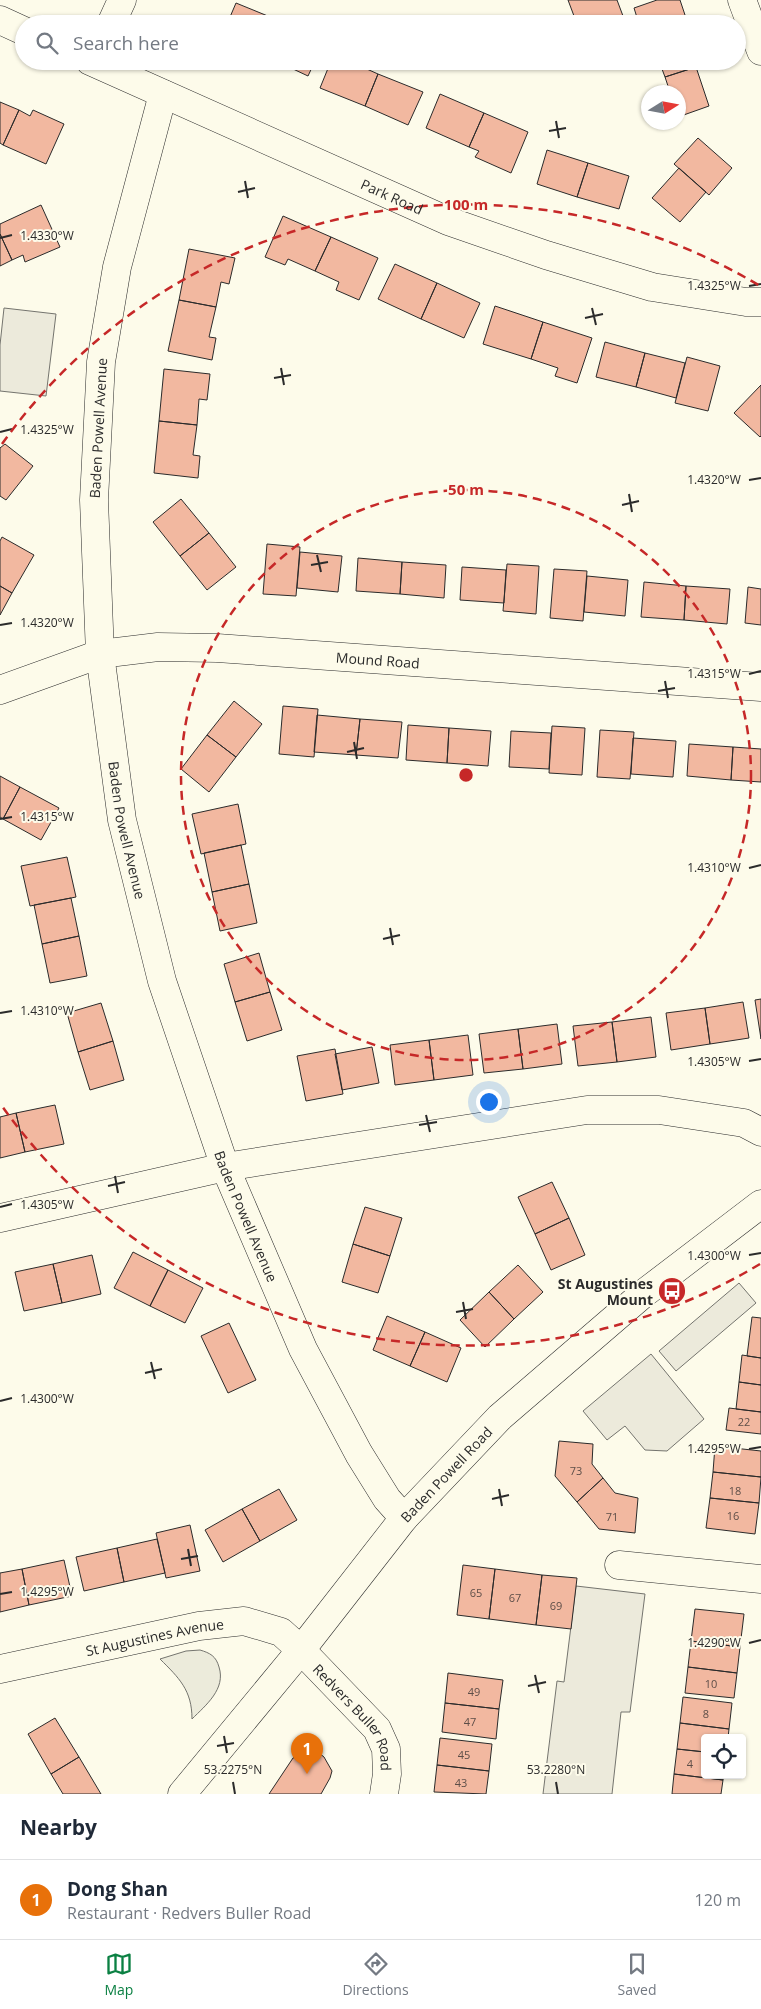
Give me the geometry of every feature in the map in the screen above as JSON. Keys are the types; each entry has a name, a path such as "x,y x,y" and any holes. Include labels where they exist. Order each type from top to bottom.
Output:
{"street":[{"path":"115,15 122,0"},
{"path":"742,0 761,51"},
{"path":"0,20 15,27"},
{"name":"Park Road","path":"110,70 448,221 546,255 652,287 746,302 761,302"},
{"name":"Baden Powell Avenue","path":"163,94 117,267 102,346 94,500 100,654 122,820 162,981 225,1167 302,1349 359,1454 387,1499 404,1518"},
{"name":"Mound Road","path":"0,690 100,654 158,647 217,648 761,687"},
{"path":"0,1218 225,1167 588,1110 659,1110 744,1123 761,1132"},
{"name":"Baden Powell Road","path":"182,1794 301,1650 404,1518 500,1417 643,1294 761,1204"},
{"path":"619,1565 761,1580"},
{"name":"St Augustines Avenue","path":"0,1669 200,1626 244,1621 281,1632 301,1650"},
{"name":"Redvers Buller Road","path":"301,1650 377,1729 386,1749 387,1774 384,1794"}],"shaded area":[{"path":"4,308 56,314 46,396 0,391 0,345"},
{"path":"739,1283 756,1303 676,1371 659,1351"},
{"path":"651,1354 704,1419 667,1451 645,1450 625,1426 607,1440 583,1411"},
{"path":"576,1586 645,1594 630,1712 621,1712 612,1794 543,1794 557,1681 564,1682"},
{"path":"200,1650 210,1654 216,1660 219,1667 220,1682 213,1696 192,1719 187,1692 173,1672 160,1659 186,1651"}],"building":[{"path":"568,0 617,0 623,15 574,15"},
{"path":"657,0 680,0 685,15 636,15 634,8"},
{"path":"236,3 265,15 231,15"},
{"path":"295,70 311,70 308,76"},
{"path":"327,70 369,70 378,74 365,106 320,88"},
{"path":"662,70 687,70 665,77"},
{"path":"687,70 697,70 709,106 686,114 686,85 668,85 665,77"},
{"path":"378,74 423,92 408,125 365,106"},
{"path":"440,94 484,113 469,147 426,128"},
{"path":"0,102 19,110 3,145 0,143"},
{"path":"19,110 30,116 33,110 64,124 46,164 3,145"},
{"path":"484,113 528,132 511,173 475,157 479,151 469,147"},
{"path":"698,138 732,168 709,195 674,164"},
{"path":"547,150 588,163 577,197 537,184"},
{"path":"588,163 629,176 619,209 577,197"},
{"path":"679,168 706,192 680,222 652,198"},
{"path":"41,205 60,247 25,262 23,255 12,260 0,234 0,224"},
{"path":"283,216 331,237 315,271 288,259 285,265 265,257"},
{"path":"0,234 12,260 0,266"},
{"path":"331,237 378,258 359,300 336,290 339,282 315,271"},
{"path":"189,249 235,258 229,284 221,282 216,307 179,300"},
{"path":"395,264 437,283 421,319 378,299"},
{"path":"437,283 480,303 464,338 421,319"},
{"path":"179,300 216,307 209,337 216,338 212,360 168,351"},
{"path":"495,306 543,322 531,359 483,344"},
{"path":"543,322 592,338 577,383 555,376 558,368 531,359"},
{"path":"605,342 645,353 636,387 596,377"},
{"path":"645,353 685,363 676,398 636,387"},
{"path":"687,357 720,366 708,411 675,403"},
{"path":"164,369 210,374 207,400 199,399 197,425 159,421"},
{"path":"761,385 761,436 760,437 734,413"},
{"path":"159,421 197,425 193,455 200,456 198,478 154,473"},
{"path":"5,444 33,466 6,500 0,496 0,448"},
{"path":"181,499 209,533 180,556 153,522"},
{"path":"209,533 236,567 207,590 180,556"},
{"path":"2,537 34,555 12,593 0,586 0,541"},
{"path":"267,544 300,547 296,596 263,594"},
{"path":"300,552 342,556 338,592 297,588"},
{"path":"358,558 402,562 400,594 356,591"},
{"path":"402,562 446,565 444,598 400,594"},
{"path":"507,564 539,566 536,614 503,611"},
{"path":"462,567 506,570 504,603 460,600"},
{"path":"554,569 587,571 583,621 550,618"},
{"path":"587,576 628,580 625,616 584,612"},
{"path":"644,582 686,586 684,620 641,617"},
{"path":"0,586 12,593 0,615"},
{"path":"686,586 730,589 727,624 684,620"},
{"path":"748,587 761,589 761,625 745,623"},
{"path":"234,701 262,724 236,757 207,735"},
{"path":"283,706 318,709 314,757 279,754"},
{"path":"317,715 360,719 356,755 314,752"},
{"path":"360,719 402,722 398,758 356,755"},
{"path":"408,725 449,728 447,763 406,760"},
{"path":"552,726 585,728 582,775 549,773"},
{"path":"449,728 491,731 488,766 447,763"},
{"path":"600,730 634,732 630,779 597,777"},
{"path":"511,731 551,733 549,769 509,767"},
{"path":"207,735 236,757 209,792 181,769"},
{"path":"633,738 676,741 673,777 631,774"},
{"path":"689,744 733,747 731,780 687,776"},
{"path":"733,747 761,749 761,782 731,780"},
{"path":"0,776 20,787 3,819 0,817"},
{"path":"20,787 59,808 41,840 3,819"},
{"path":"238,804 246,844 201,854 192,814"},
{"path":"241,845 249,884 212,892 204,853"},
{"path":"67,857 76,897 30,906 21,866"},
{"path":"249,884 257,923 220,931 212,892"},
{"path":"71,898 79,936 42,944 34,905"},
{"path":"79,936 87,976 50,983 42,944"},
{"path":"259,953 270,992 235,1002 224,964"},
{"path":"270,992 282,1030 247,1041 235,1002"},
{"path":"761,999 761,1039 755,1000"},
{"path":"743,1002 749,1038 710,1044 705,1008"},
{"path":"101,1003 113,1041 78,1052 67,1013"},
{"path":"705,1008 710,1044 671,1050 666,1013"},
{"path":"651,1017 656,1057 617,1062 612,1022"},
{"path":"612,1022 617,1062 578,1066 573,1026"},
{"path":"557,1024 562,1064 523,1069 518,1029"},
{"path":"518,1029 523,1069 484,1073 479,1034"},
{"path":"468,1035 473,1075 434,1080 429,1040"},
{"path":"429,1040 434,1080 395,1085 390,1045"},
{"path":"113,1041 124,1080 90,1090 78,1052"},
{"path":"372,1047 379,1083 342,1090 335,1054"},
{"path":"335,1049 343,1094 306,1101 297,1056"},
{"path":"55,1105 64,1144 25,1152 16,1113"},
{"path":"16,1113 25,1152 0,1158 0,1117"},
{"path":"552,1182 569,1218 535,1234 518,1197"},
{"path":"365,1207 402,1218 390,1256 353,1244"},
{"path":"569,1218 585,1255 551,1270 535,1234"},
{"path":"353,1244 390,1256 378,1293 342,1282"},
{"path":"133,1252 168,1270 150,1306 114,1288"},
{"path":"92,1255 101,1294 62,1303 53,1264"},
{"path":"53,1264 62,1303 24,1311 15,1272"},
{"path":"518,1265 543,1292 514,1319 489,1292"},
{"path":"168,1270 203,1288 185,1323 150,1306"},
{"path":"489,1292 514,1319 485,1347 460,1320"},
{"path":"387,1316 425,1332 410,1366 373,1350"},
{"path":"752,1317 761,1318 761,1358 747,1356"},
{"path":"229,1323 256,1380 228,1393 201,1336"},
{"path":"425,1332 461,1348 447,1382 410,1366"},
{"path":"742,1355 761,1358 761,1385 739,1382"},
{"path":"739,1382 761,1385 761,1412 736,1409"},
{"path":"729,1408 761,1412 761,1434 726,1430"},
{"path":"559,1441 593,1444 592,1464 603,1478 577,1502 555,1476"},
{"path":"715,1446 761,1451 761,1477 713,1472"},
{"path":"713,1472 761,1477 759,1503 710,1498"},
{"path":"603,1478 615,1493 638,1498 635,1533 599,1529 577,1502"},
{"path":"279,1489 297,1520 260,1541 242,1509"},
{"path":"710,1498 759,1503 755,1534 706,1528"},
{"path":"242,1509 260,1541 223,1562 205,1530"},
{"path":"190,1525 200,1571 166,1578 156,1533"},
{"path":"157,1539 165,1573 124,1582 117,1548"},
{"path":"117,1548 124,1582 84,1591 76,1557"},
{"path":"64,1560 72,1596 29,1605 22,1569"},
{"path":"463,1565 495,1569 489,1619 457,1615"},
{"path":"22,1569 29,1605 0,1612 0,1573"},
{"path":"495,1569 542,1575 536,1625 489,1619"},
{"path":"542,1575 577,1578 571,1629 536,1625"},
{"path":"695,1609 744,1614 740,1647 691,1641"},
{"path":"691,1641 740,1647 737,1673 688,1667"},
{"path":"688,1667 737,1673 734,1698 685,1693"},
{"path":"448,1673 503,1680 499,1709 445,1703"},
{"path":"683,1697 732,1703 729,1729 680,1723"},
{"path":"445,1703 499,1709 496,1739 442,1732"},
{"path":"55,1718 79,1757 51,1774 28,1734"},
{"path":"680,1723 729,1729 728,1734 701,1734 701,1752 677,1749"},
{"path":"440,1738 492,1744 489,1771 437,1765"},
{"path":"677,1749 701,1752 701,1777 674,1774"},
{"path":"312,1752 319,1753 324,1757 332,1771 321,1794 269,1794 293,1758"},
{"path":"79,1757 101,1794 63,1794 51,1774"},
{"path":"437,1765 489,1771 486,1794 434,1792"},
{"path":"674,1774 701,1777 701,1779 723,1780 721,1794 672,1794"}],"place":[{"name":"St Augustines Mount","path":"672,1291"},
{"name":"Dong Shan","path":"307,1774"}]}
